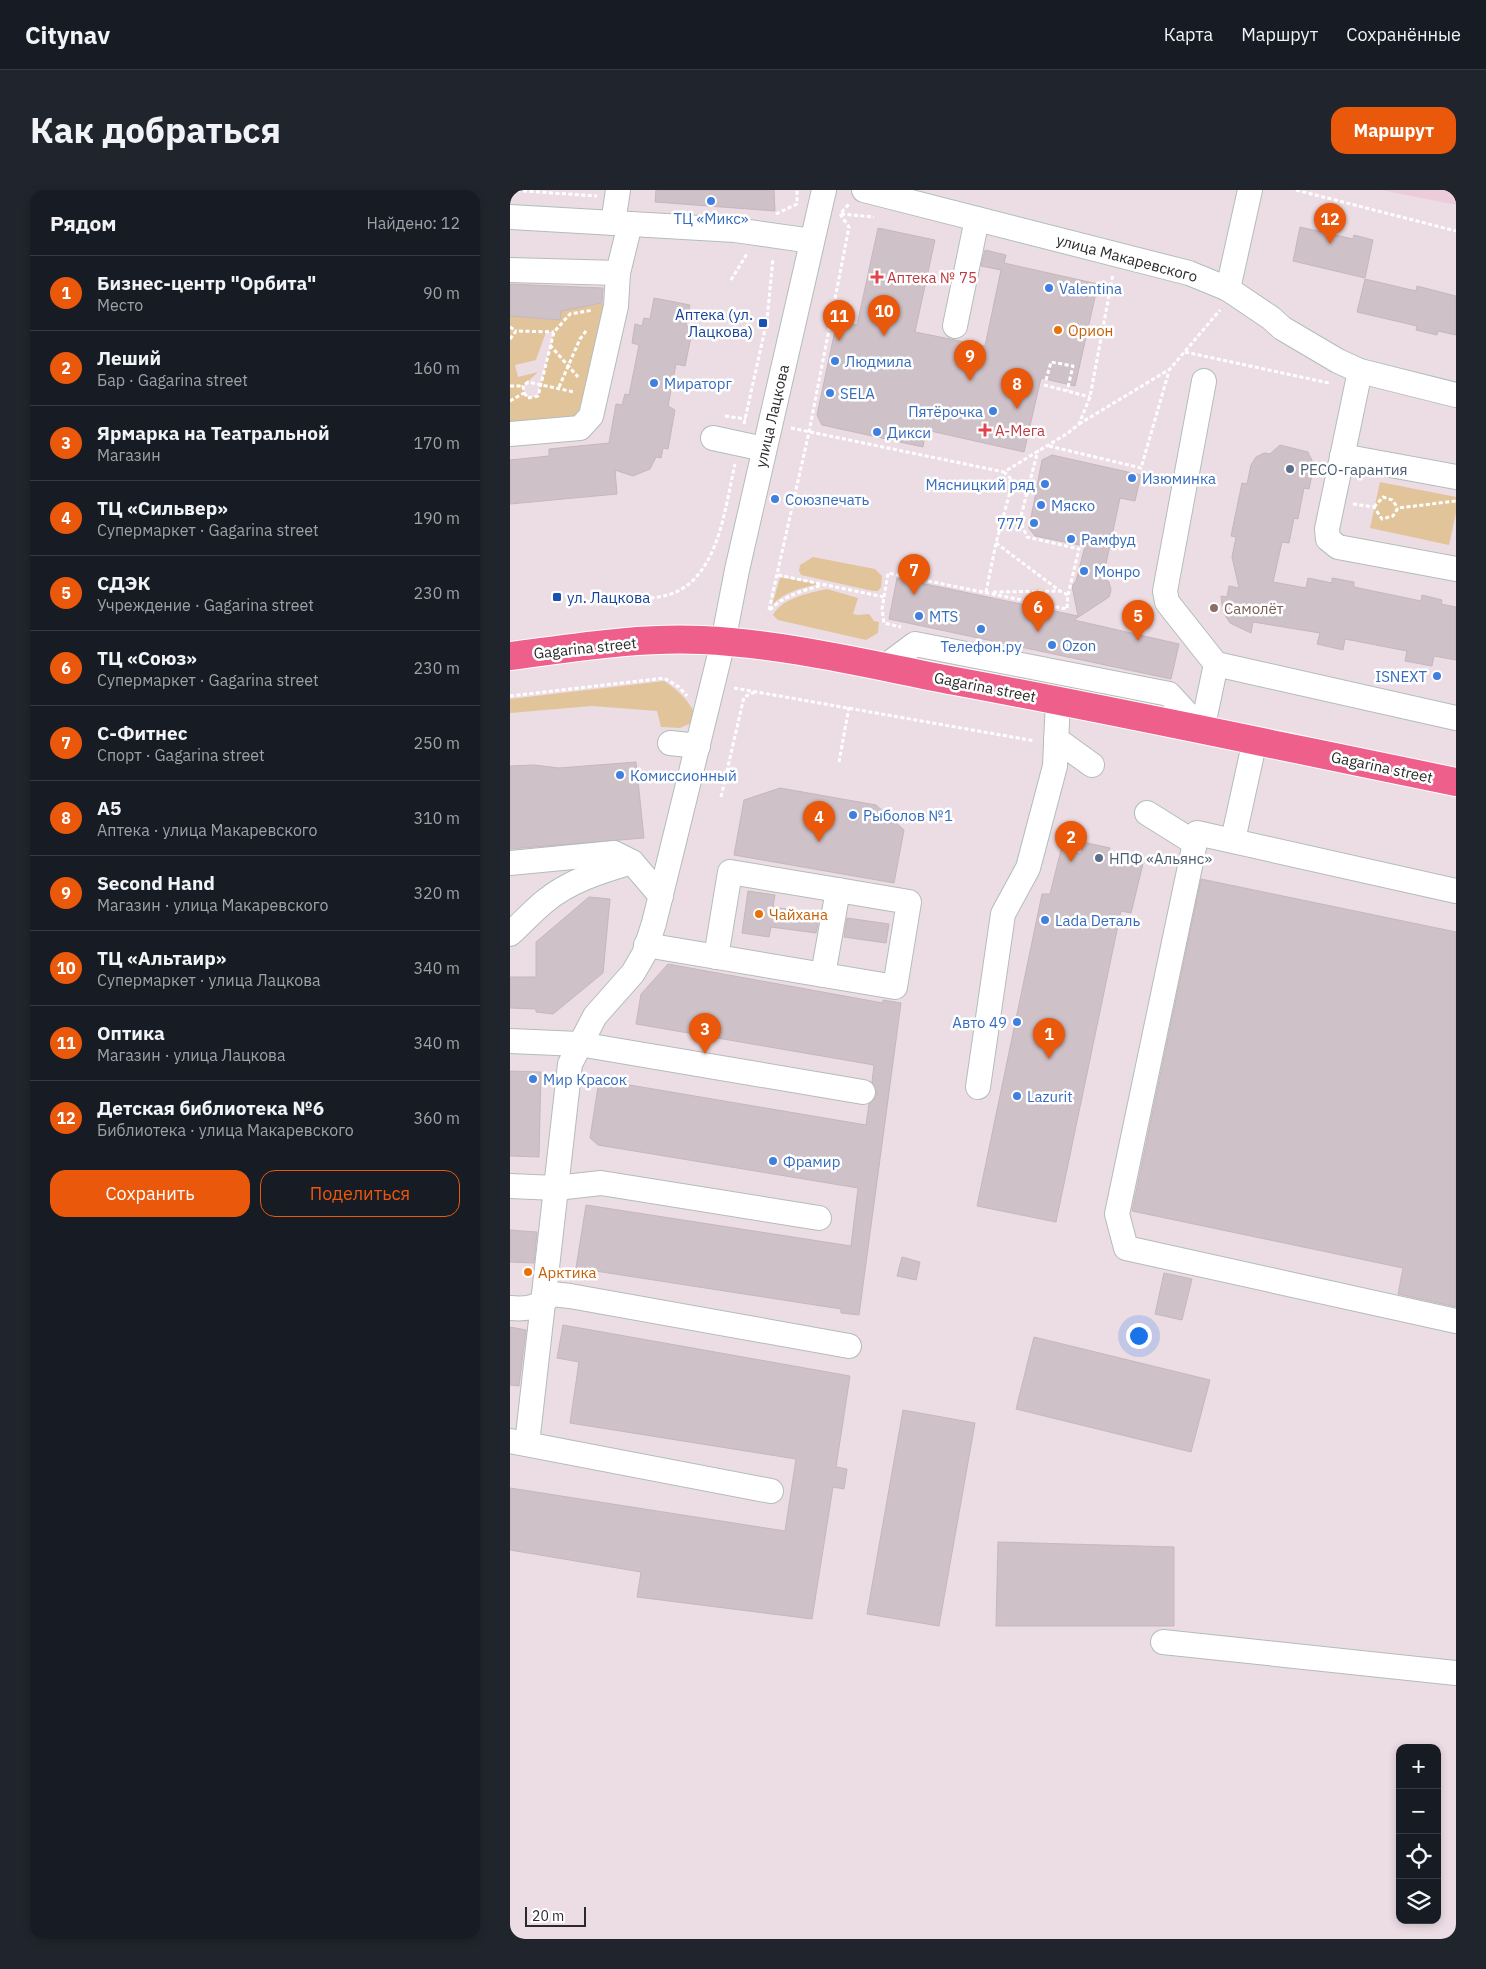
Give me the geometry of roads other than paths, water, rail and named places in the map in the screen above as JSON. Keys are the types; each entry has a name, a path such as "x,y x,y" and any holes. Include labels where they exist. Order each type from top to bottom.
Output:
{"main road":[{"name":"Gagarina street","path":"510,656 632,642 671,640 763,646 1058,700 1456,782"}],"street":[{"name":"улица Лацкова","path":"519,1443 542,1304 570,1064 595,1016 633,973 646,945 661,896 723,642 764,449 824,190"},
{"path":"1225,298 1250,190"},
{"path":"510,434 580,428 591,416 597,398 618,273 622,224 618,194"},
{"name":"улица Макаревского","path":"857,196 977,219 1189,273 1225,298 1338,361 1358,380 1456,395"},
{"path":"510,217 735,230 755,241 812,241"},
{"path":"955,326 977,219"},
{"path":"510,270 618,273"},
{"path":"1358,380 1328,529 1328,539 1338,546 1456,569"},
{"path":"1204,381 1165,591 1167,602 1216,664 1456,718"},
{"path":"713,438 764,449"},
{"path":"1342,456 1456,477"},
{"path":"884,668 915,644 1169,694 1202,730"},
{"path":"1202,730 1216,664"},
{"path":"978,1087 1003,914 1028,868 1055,766 1058,700"},
{"path":"1233,840 1255,740"},
{"path":"670,743 698,746"},
{"path":"1056,746 1092,766"},
{"path":"1147,813 1195,843"},
{"path":"1456,891 1197,833 1117,1214 1126,1248 1456,1321"},
{"path":"510,863 614,853 632,862 661,896"},
{"path":"510,934 546,901 573,884 598,872 632,862"},
{"path":"646,945 716,957 895,987 909,902 730,872 716,957"},
{"path":"824,975 838,890"},
{"path":"510,1041 579,1044 863,1092"},
{"path":"510,1186 556,1188 601,1183 818,1218"},
{"path":"510,1308 526,1310 542,1304 552,1294 570,1296 849,1346"},
{"path":"519,1443 771,1491"},
{"path":"1163,1642 1456,1673"}],"place":[{"name":"ТЦ «Микс»","path":"711,201"},
{"name":"Детская библиотека №6","path":"1330,244"},
{"name":"Аптека № 75","path":"877,277"},
{"name":"Valentina","path":"1049,288"},
{"name":"Аптека (ул. Лацкова)","path":"763,323"},
{"name":"Орион","path":"1058,330"},
{"name":"ТЦ «Альтаир»","path":"884,336"},
{"name":"Оптика","path":"839,341"},
{"name":"Людмила","path":"835,361"},
{"name":"Second Hand","path":"970,381"},
{"name":"Мираторг","path":"654,383"},
{"name":"SELA","path":"830,393"},
{"name":"А5","path":"1017,409"},
{"name":"Пятёрочка","path":"993,411"},
{"name":"А-Мега","path":"985,430"},
{"name":"Дикси","path":"877,432"},
{"name":"РЕСО-гарантия","path":"1290,469"},
{"name":"Изюминка","path":"1132,478"},
{"name":"Мясницкий ряд","path":"1045,484"},
{"name":"Союзпечать","path":"775,499"},
{"name":"Мяско","path":"1041,505"},
{"name":"777","path":"1034,523"},
{"name":"Рамфуд","path":"1071,539"},
{"name":"Монро","path":"1084,571"},
{"name":"С-Фитнес","path":"914,595"},
{"name":"ул. Лацкова","path":"557,597"},
{"name":"Самолёт","path":"1214,608"},
{"name":"MTS","path":"919,616"},
{"name":"Телефон.ру","path":"981,629"},
{"name":"ТЦ «Союз»","path":"1038,632"},
{"name":"СДЭК","path":"1138,641"},
{"name":"Ozon","path":"1052,645"},
{"name":"ISNEXT","path":"1437,676"},
{"name":"Комиссионный","path":"620,775"},
{"name":"Рыболов №1","path":"853,815"},
{"name":"ТЦ «Сильвер»","path":"819,842"},
{"name":"НПФ «Альянс»","path":"1099,858"},
{"name":"Леший","path":"1071,862"},
{"name":"Чайхана","path":"759,914"},
{"name":"Lada Dеталь","path":"1045,920"},
{"name":"Авто 49","path":"1017,1022"},
{"name":"Ярмарка на Театральной","path":"705,1054"},
{"name":"Бизнес-центр \"Орбита\"","path":"1049,1059"},
{"name":"Мир Красок","path":"533,1079"},
{"name":"Lazurit","path":"1017,1096"},
{"name":"Фрамир","path":"773,1161"},
{"name":"Арктика","path":"528,1272"}]}
